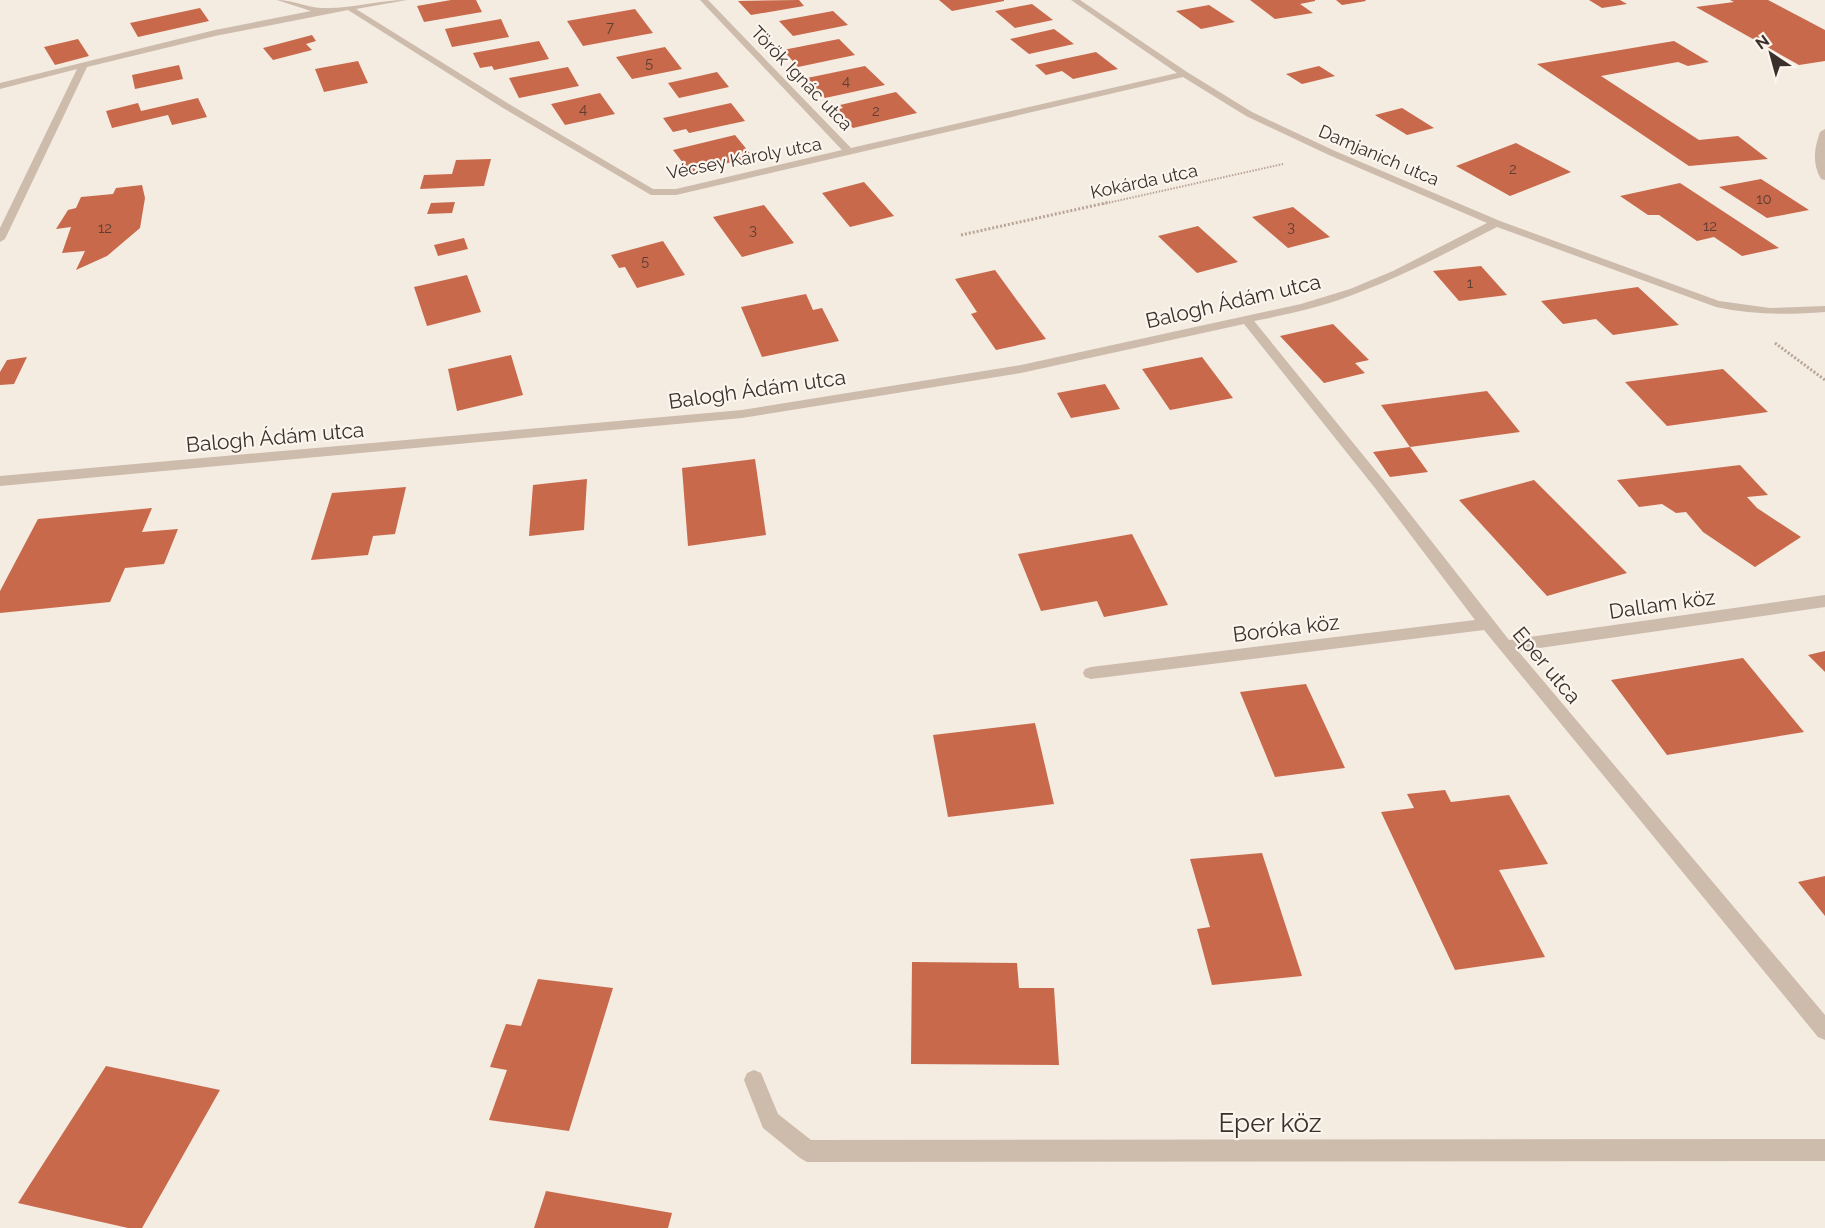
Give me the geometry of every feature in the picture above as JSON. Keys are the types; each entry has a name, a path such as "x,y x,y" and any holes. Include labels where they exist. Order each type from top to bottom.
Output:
{"street":[{"path":"281,0 321,11"},
{"path":"0,86 215,33 321,11 351,9 403,0"},
{"name":"Török Ignác utca","path":"704,0 850,153"},
{"name":"Damjanich utca","path":"1075,0 1184,74 1249,114 1332,153 1496,223 1692,296 1737,309 1780,312 1825,309"},
{"name":"Vécsey Károly utca","path":"351,9 506,106 651,192 676,192 1184,74"},
{"path":"0,239 83,65"},
{"path":"1825,132 1817,151 1818,164 1825,177"},
{"name":"Balogh Ádám utca","path":"0,481 742,414 1021,369 1304,307 1354,291 1397,273 1496,223"},
{"name":"Eper utca","path":"1246,320 1380,485 1505,647 1825,1030"},
{"name":"Dallam köz","path":"1505,647 1825,602"},
{"name":"Boróka köz","path":"1091,673 1487,624"},
{"name":"Eper köz","path":"754,1080 770,1121 807,1151 1825,1150"}],"path":[{"name":"Kokárda utca","path":"961,235 1332,153"},
{"path":"1737,309 1753,327 1825,380"}],"building":[{"path":"451,0 476,0 482,12 424,22 417,6"},
{"path":"799,0 804,6 751,15 738,1"},
{"path":"939,0 1004,0 1004,1 952,11"},
{"path":"1250,0 1315,1 1300,4 1313,13 1275,19"},
{"path":"1336,0 1365,0 1366,1 1342,5"},
{"path":"1589,0 1620,0 1627,4 1602,8"},
{"path":"1730,0 1768,0 1825,30 1825,61 1799,65 1696,7 1734,2"},
{"path":"1032,4 1053,20 1015,28 995,11"},
{"path":"1209,5 1235,22 1201,29 1176,11"},
{"path":"200,8 209,21 138,37 130,23"},
{"path":"635,9 653,33 583,46 567,21"},
{"path":"833,11 848,25 793,36 779,21"},
{"path":"501,19 509,37 452,47 445,29"},
{"path":"1054,29 1074,44 1029,54 1010,39"},
{"path":"312,35 316,41 306,44 312,50 273,60 263,48"},
{"path":"78,39 89,56 55,65 44,47"},
{"path":"839,39 855,55 798,67 783,50"},
{"path":"539,41 549,59 494,70 492,66 480,68 473,53"},
{"path":"1674,41 1709,62 1688,66 1678,62 1601,76 1699,140 1738,136 1768,159 1689,166 1537,64"},
{"path":"665,47 682,69 632,79 616,57"},
{"path":"1096,52 1118,69 1073,79 1062,71 1046,75 1035,65"},
{"path":"358,61 368,83 324,92 315,69"},
{"path":"179,65 183,79 135,89 132,75"},
{"path":"865,66 885,85 825,98 807,78"},
{"path":"1319,66 1335,76 1302,84 1286,74"},
{"path":"568,67 579,86 519,98 509,78"},
{"path":"717,72 729,87 679,98 668,83"},
{"path":"896,92 917,113 853,128 836,110 843,108 840,105"},
{"path":"600,93 615,114 565,125 551,104"},
{"path":"198,98 207,117 172,125 168,115 112,128 106,111 138,103 141,111"},
{"path":"731,103 745,121 689,133 686,129 673,132 663,118"},
{"path":"1402,108 1434,128 1407,135 1375,115"},
{"path":"735,135 753,157 690,172 673,150"},
{"path":"1516,143 1571,172 1510,196 1456,166"},
{"path":"491,159 484,186 420,189 424,175 452,174 456,160"},
{"path":"1761,179 1809,210 1767,218 1719,187"},
{"path":"864,182 894,216 850,227 822,193"},
{"path":"1680,183 1779,248 1742,256 1714,237 1697,241 1659,215 1648,215 1620,196"},
{"path":"142,185 145,198 140,228 107,256 76,270 85,251 62,253 71,227 56,229 68,210 76,208 81,197 113,194 116,188"},
{"path":"455,202 452,213 427,214 431,203"},
{"path":"764,205 794,243 742,257 713,217"},
{"path":"1293,207 1330,237 1288,248 1252,217"},
{"path":"1198,226 1238,262 1197,273 1158,236"},
{"path":"464,238 468,249 438,256 434,245"},
{"path":"663,241 685,275 637,288 625,267 619,268 611,255"},
{"path":"1481,266 1507,295 1459,301 1433,271"},
{"path":"995,270 1046,339 996,350 971,314 977,312 955,279"},
{"path":"467,275 481,312 427,326 414,287"},
{"path":"1638,287 1679,325 1613,335 1596,319 1563,324 1541,301"},
{"path":"806,294 813,310 822,308 839,341 762,357 741,307"},
{"path":"1333,324 1369,360 1355,363 1365,373 1324,383 1280,336"},
{"path":"511,355 523,395 457,411 448,369"},
{"path":"27,357 14,384 0,385 0,372 7,360"},
{"path":"1202,357 1233,398 1170,410 1142,369"},
{"path":"1723,369 1768,412 1667,426 1625,382"},
{"path":"1105,384 1120,409 1071,418 1057,393"},
{"path":"1487,391 1520,432 1410,447 1381,405"},
{"path":"1410,447 1428,472 1390,477 1373,452"},
{"path":"755,459 766,535 688,546 682,468"},
{"path":"1740,465 1768,495 1747,497 1757,508 1801,537 1755,567 1703,532 1686,512 1676,513 1662,504 1639,507 1617,480"},
{"path":"587,479 584,530 529,536 533,485"},
{"path":"1534,480 1627,573 1547,596 1459,500"},
{"path":"406,487 395,534 373,536 368,555 311,560 332,493"},
{"path":"152,508 142,532 178,529 164,564 125,568 110,602 0,613 0,591 38,519"},
{"path":"1132,534 1168,605 1104,617 1097,601 1041,611 1018,554"},
{"path":"1825,651 1825,672 1808,655"},
{"path":"1743,658 1804,732 1667,755 1611,680"},
{"path":"1306,684 1345,768 1275,777 1240,692"},
{"path":"1035,723 1054,804 948,817 933,735"},
{"path":"1445,790 1451,802 1509,795 1548,864 1499,870 1545,957 1455,970 1381,812 1414,808 1407,794"},
{"path":"1262,853 1302,976 1212,985 1197,929 1210,927 1190,859"},
{"path":"1825,876 1825,916 1798,882"},
{"path":"912,962 1017,963 1019,988 1054,988 1059,1065 911,1064"},
{"path":"538,979 613,988 569,1131 489,1120 507,1070 490,1067 506,1024 521,1026"},
{"path":"106,1066 220,1090 142,1228 128,1228 18,1203"},
{"path":"546,1191 672,1213 668,1228 534,1228"}]}
